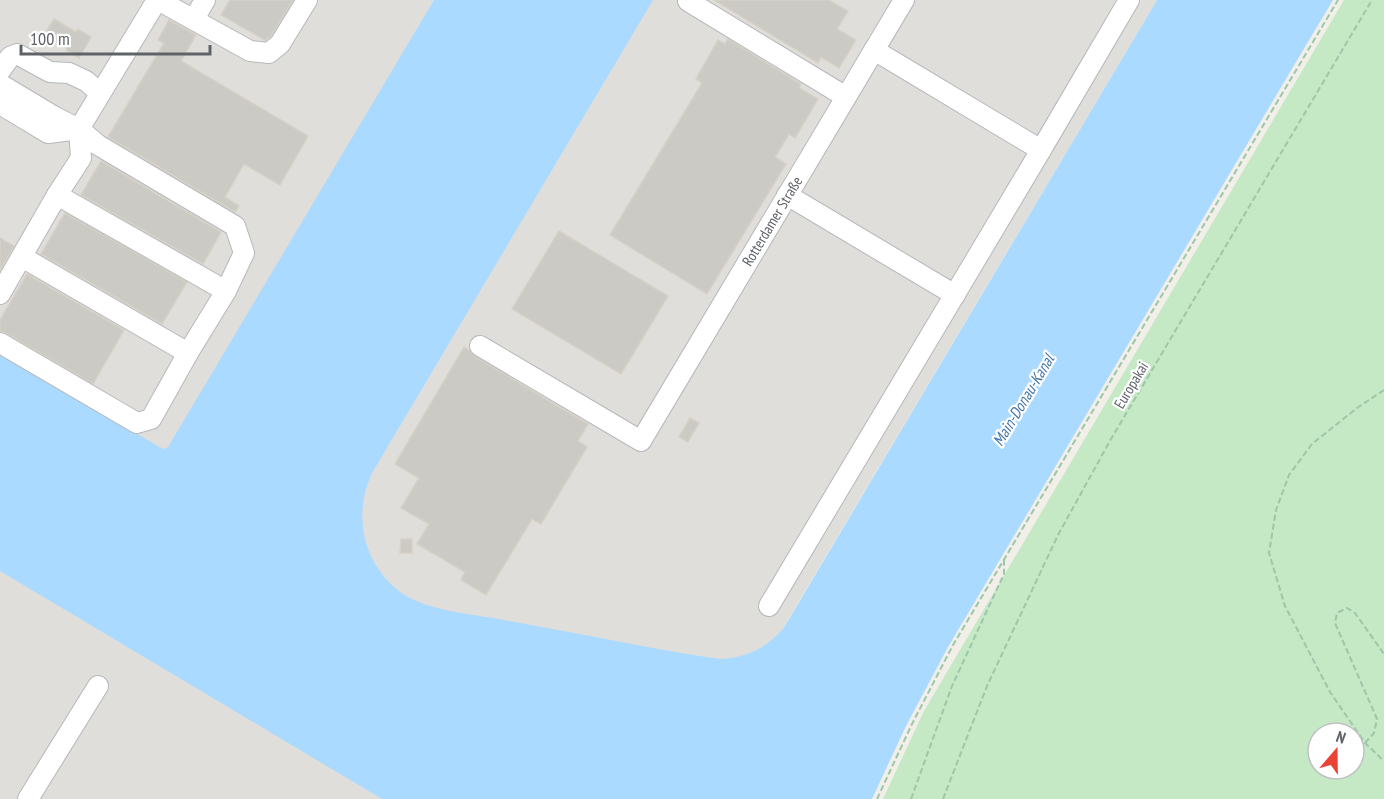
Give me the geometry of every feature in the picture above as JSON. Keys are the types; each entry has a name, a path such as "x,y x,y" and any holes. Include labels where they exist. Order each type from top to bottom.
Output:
{"street":[{"path":"0,294 81,158 79,129 158,0 250,51 269,53 280,44 307,0"},
{"path":"194,20 205,0"},
{"name":"Rotterdamer Straße","path":"480,346 641,441 904,0"},
{"path":"769,606 1129,0"},
{"path":"688,1 846,97"},
{"path":"874,50 1041,150"},
{"path":"0,71 10,57 16,54 50,72 69,73 86,81 100,93"},
{"path":"0,84 79,129 98,145 235,226 244,253 226,291 151,418 137,423 0,343"},
{"path":"0,104 48,133 79,129"},
{"path":"57,195 226,291"},
{"path":"787,195 955,295"},
{"path":"22,257 188,353"},
{"path":"28,799 98,686"}],"path":[{"path":"877,799 948,654 1338,0"},
{"name":"Europakai","path":"943,799 987,686 1058,535 1117,429 1372,0"},
{"path":"1350,721 1330,692 1285,606 1269,553 1276,510 1289,475 1312,444 1357,408 1384,390"},
{"path":"911,799 952,686 1004,574 1004,559"},
{"path":"1366,742 1374,734 1377,719 1335,623 1337,613 1347,608 1355,613 1384,654"},
{"path":"1366,744 1384,761"}],"shaded area":[{"path":"0,0 1157,0 790,616 691,799 0,799"}],"green space":[{"path":"1344,0 1384,0 1384,799 883,799 924,711"}],"water":[{"name":"Main-Donau-Kanal","path":"434,0 653,0 372,473 366,489 362,522 370,554 378,569 403,594 436,608 722,659 756,650 783,629 1157,0 1333,0 948,647 906,726 872,799 382,799 0,571 0,352 161,448 168,447"}],"building":[{"path":"230,0 293,0 271,36 265,40 221,15"},
{"path":"714,0 829,0 848,11 837,29 856,40 839,68 821,57 818,63"},
{"path":"54,19 76,32 78,29 91,37 79,58 44,35"},
{"path":"169,20 196,35 181,61 308,136 280,185 244,164 225,197 239,206 235,212 108,137 164,43 158,40"},
{"path":"728,39 801,84 799,88 818,99 795,138 789,134 775,157 786,164 707,294 610,235 702,83 696,79 718,40 725,44"},
{"path":"101,161 221,232 203,264 81,195"},
{"path":"65,213 187,282 162,324 41,254"},
{"path":"559,231 668,296 621,374 512,309"},
{"path":"0,238 14,246 0,270"},
{"path":"27,274 124,330 93,384 0,331 0,320"},
{"path":"464,347 474,356 588,424 578,441 587,447 541,524 532,519 486,595 461,580 465,572 417,544 429,524 401,508 419,478 395,464"},
{"path":"690,418 699,423 688,442 679,437"},
{"path":"401,539 412,539 412,553 400,553"}]}
